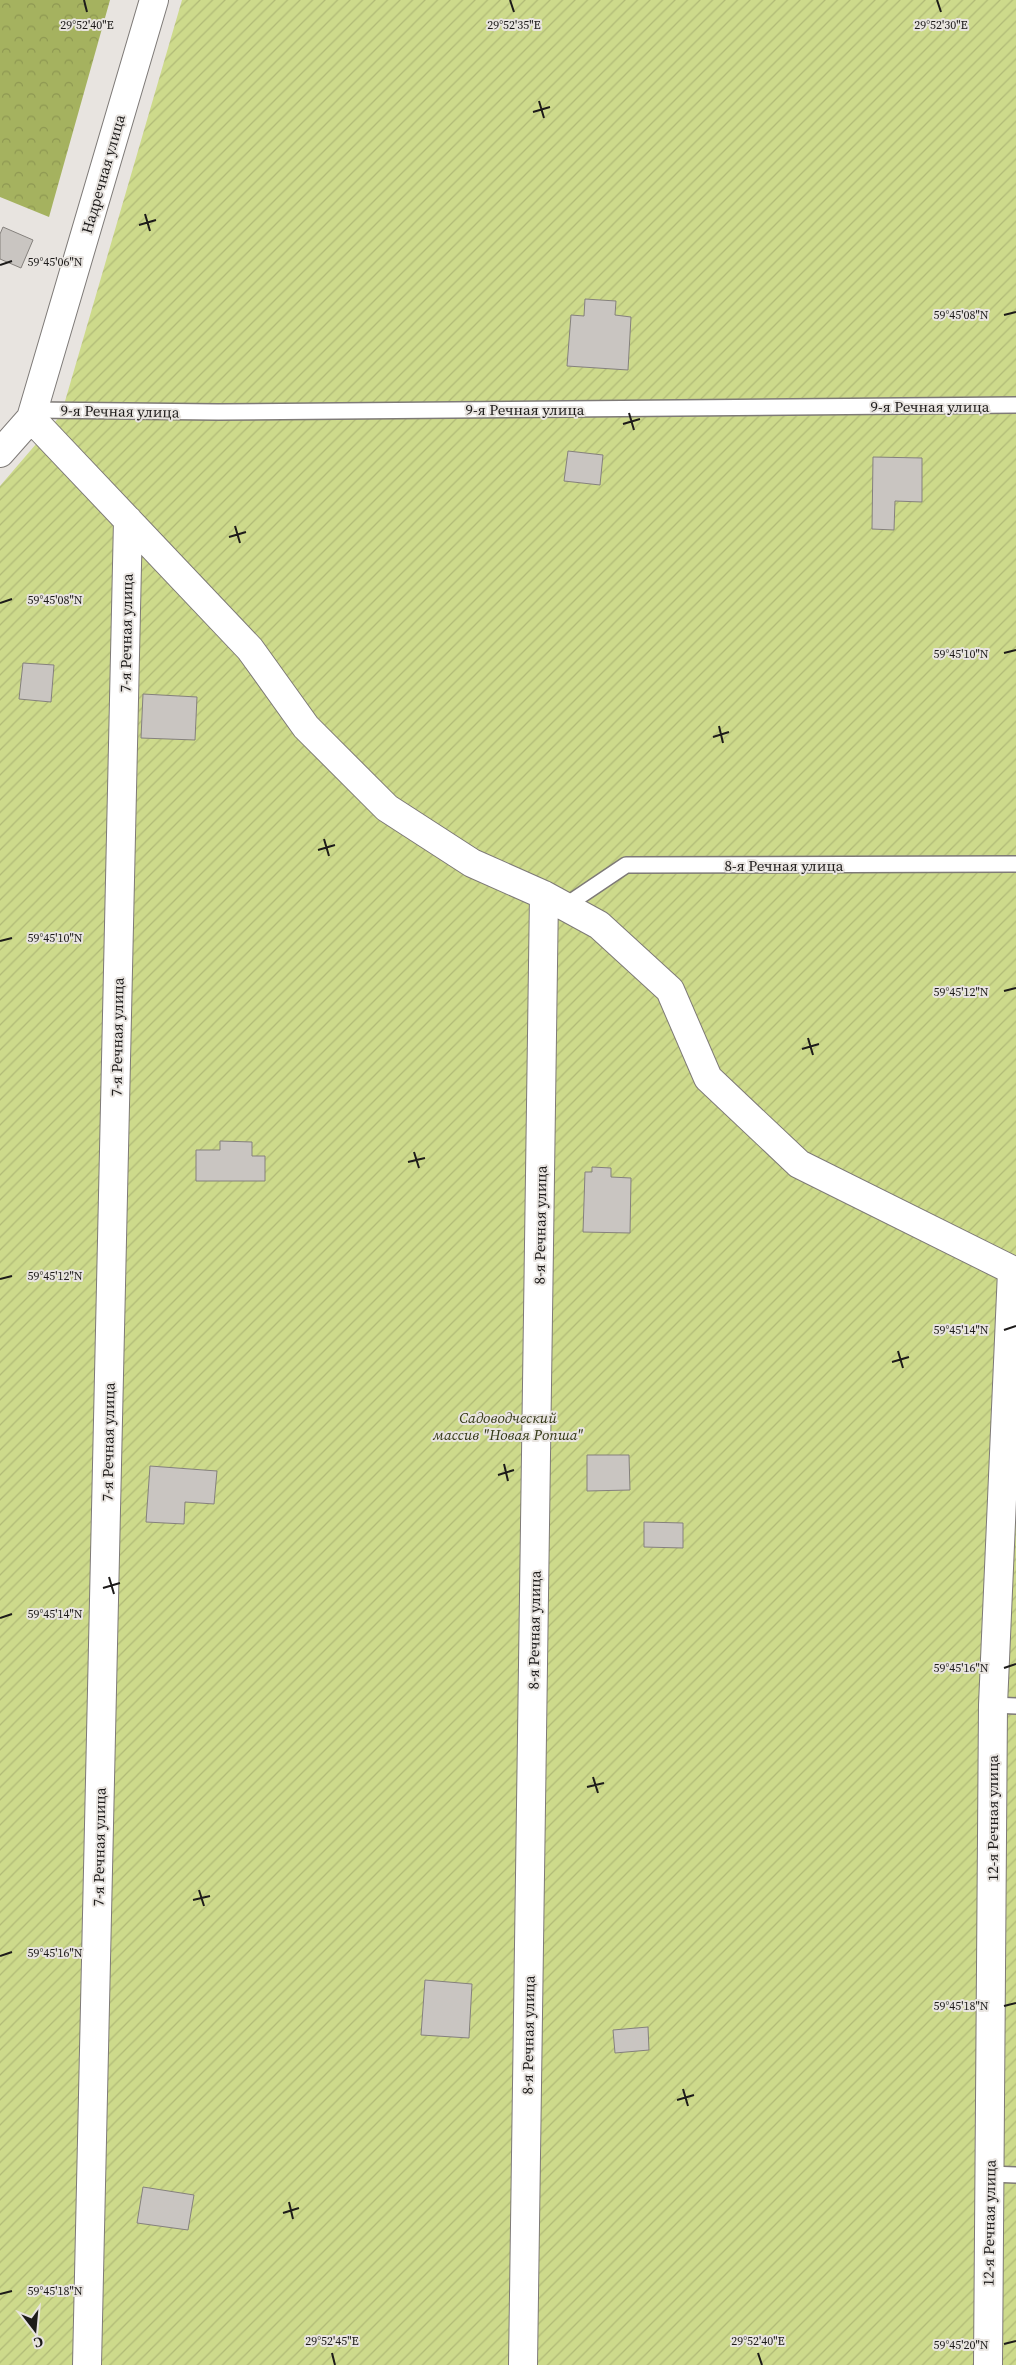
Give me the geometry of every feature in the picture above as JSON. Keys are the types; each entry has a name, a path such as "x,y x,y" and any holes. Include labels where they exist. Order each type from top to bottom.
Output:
{"street":[{"name":"Надречная улица","path":"0,453 32,414 154,0"},
{"path":"32,414 128,520 250,648 306,727 387,808 472,863 555,901 598,926 670,990 708,1078 799,1164 1014,1271"},
{"name":"7-я Речная улица","path":"87,2365 128,520"},
{"name":"8-я Речная улица","path":"523,2365 555,901"},
{"name":"12-я Речная улица","path":"988,2365 1003,2174 1004,1705 1014,1271"}],"lane":[{"name":"9-я Речная улица","path":"32,414 1016,405"},
{"name":"8-я Речная улица","path":"555,901 626,865 1016,864"}],"green space":[{"path":"0,0 110,0 49,217 0,197"},
{"name":"Садоводческий массив \"Новая Ропша\"","path":"182,0 1016,0 1016,2365 0,2365 0,486 61,415"}],"building":[{"path":"3,227 33,240 21,268 0,259 0,234"},
{"path":"585,299 616,301 615,315 631,317 628,370 567,366 571,315 584,316"},
{"path":"568,451 603,455 600,485 564,481"},
{"path":"873,457 922,458 922,502 895,501 894,530 872,529"},
{"path":"23,663 54,665 51,702 19,699"},
{"path":"143,694 197,697 195,740 141,738"},
{"path":"220,1141 252,1142 252,1156 265,1156 265,1181 196,1181 196,1150 220,1150"},
{"path":"592,1167 611,1168 611,1177 631,1178 630,1233 583,1232 585,1172 592,1172"},
{"path":"587,1455 629,1455 630,1490 587,1491"},
{"path":"150,1466 217,1471 214,1504 185,1502 184,1524 146,1522"},
{"path":"644,1522 683,1523 683,1548 644,1547"},
{"path":"425,1980 472,1984 469,2038 421,2035"},
{"path":"648,2027 649,2050 615,2053 613,2030"},
{"path":"143,2187 194,2195 188,2230 137,2223"}]}
